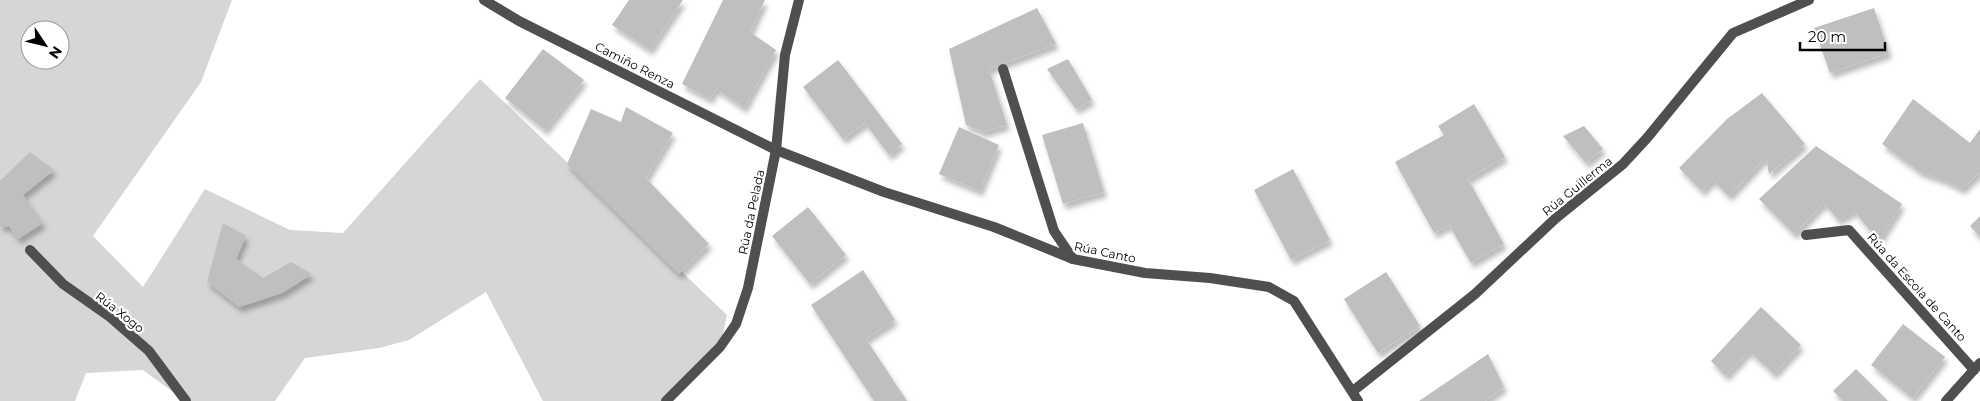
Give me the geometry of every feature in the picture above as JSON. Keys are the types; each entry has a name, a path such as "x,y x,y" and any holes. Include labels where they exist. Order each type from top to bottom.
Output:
{"street":[{"name":"Camiño Renza","path":"484,0 519,21 776,150"},
{"name":"Rúa da Pelada","path":"666,401 720,348 736,324 748,288 776,150 785,55 799,0"},
{"name":"Rúa Guillerma","path":"1353,391 1475,294 1556,218 1623,164 1647,138 1733,33 1809,0"},
{"path":"1003,69 1054,231 1073,259"},
{"name":"Rúa Canto","path":"776,150 884,192 994,227 1073,259 1145,273 1210,278 1269,287 1294,301 1358,401"},
{"name":"Rúa da Escola de Canto","path":"1806,235 1849,230 1977,367 1946,401"},
{"name":"Rúa Xogo","path":"30,250 63,284 110,317 149,351 186,401"}],"shaded area":[{"path":"0,0 232,0 201,82 93,236 143,287 205,189 290,230 343,233 480,79 727,315 720,347 666,401 543,401 486,292 409,340 379,348 305,358 275,401 185,401 143,370 86,373 75,401 0,401"}],"building":[{"path":"629,0 683,0 650,50 612,25"},
{"path":"723,0 765,0 750,32 776,50 744,108 716,89 710,99 682,84"},
{"path":"1037,8 1056,44 989,69 1007,125 984,132 966,125 949,49"},
{"path":"1874,8 1889,53 1830,73 1814,28"},
{"path":"543,49 584,80 545,130 505,98"},
{"path":"1068,59 1092,100 1076,109 1047,69"},
{"path":"838,60 902,144 889,155 865,123 843,139 803,87"},
{"path":"1762,93 1805,144 1769,174 1766,157 1729,196 1713,180 1702,191 1679,168 1727,119"},
{"path":"1913,99 1970,143 1980,129 1980,172 1962,189 1944,180 1920,172 1882,144"},
{"path":"1474,104 1505,157 1468,179 1504,244 1471,263 1449,225 1434,233 1395,162 1444,135 1438,126"},
{"path":"626,107 673,133 646,178 709,244 679,274 567,164 591,109 621,122"},
{"path":"1083,123 1104,192 1063,204 1042,135"},
{"path":"1584,126 1603,149 1586,163 1563,136"},
{"path":"959,127 999,145 980,191 939,174"},
{"path":"1816,146 1902,204 1879,241 1854,211 1838,220 1824,203 1794,234 1759,199"},
{"path":"30,152 54,170 23,195 43,223 18,239 9,226 0,227 0,179"},
{"path":"1293,169 1330,240 1291,260 1254,190"},
{"path":"808,207 846,255 810,284 772,236"},
{"path":"1980,216 1980,237 1970,226"},
{"path":"223,223 246,236 236,259 263,278 291,262 312,274 282,293 239,307 207,282"},
{"path":"863,270 895,320 866,339 907,401 874,401 811,305"},
{"path":"1386,272 1420,326 1378,353 1344,299"},
{"path":"1761,307 1801,345 1774,374 1749,351 1726,376 1711,361"},
{"path":"1903,324 1945,357 1913,398 1871,365"},
{"path":"1488,354 1504,387 1485,401 1419,401"},
{"path":"1856,369 1888,401 1843,401 1833,391"}]}
